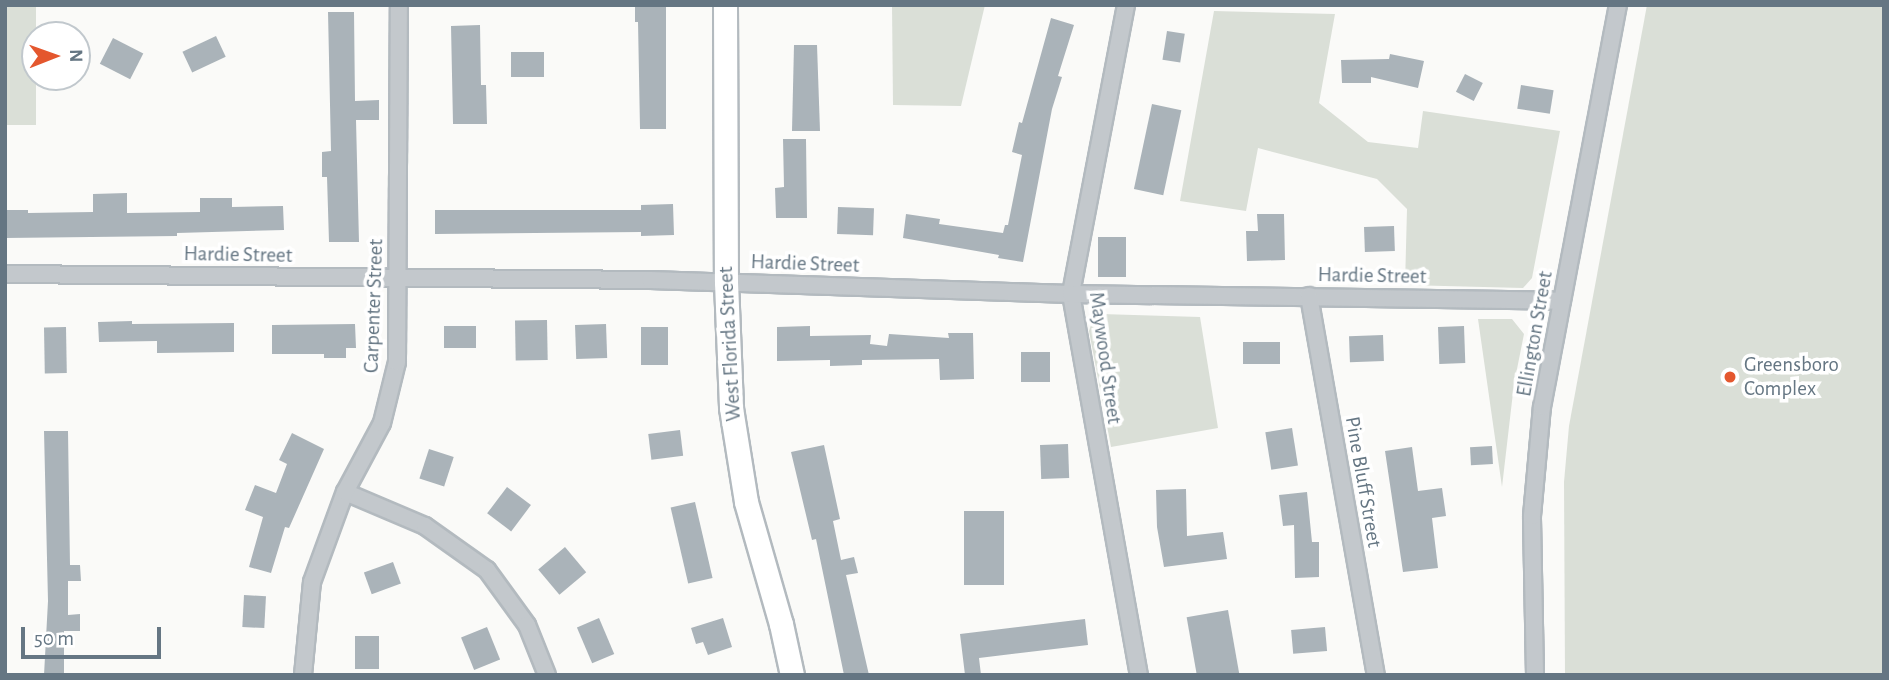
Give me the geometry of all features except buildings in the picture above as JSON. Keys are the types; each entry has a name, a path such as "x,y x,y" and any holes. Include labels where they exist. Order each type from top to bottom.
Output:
{"main road":[{"name":"West Florida Street","path":"725,5 726,282 729,370 736,443 746,502 781,624 792,675"}],"street":[{"name":"Carpenter Street","path":"303,675 312,582 345,492 382,423 397,362 399,5"},
{"name":"Maywood Street","path":"1126,5 1071,294 1139,675"},
{"name":"Ellington Street","path":"1535,675 1531,568 1534,485 1542,407 1618,5"},
{"name":"Hardie Street","path":"5,274 726,282 1071,294 1562,301"},
{"name":"Pine Bluff Street","path":"1309,296 1376,675"},
{"path":"345,492 425,526 487,570 527,625 547,675"}],"shaded area":[{"path":"5,5 36,5 36,21 21,21 21,91 36,91 36,125 5,125"},
{"path":"892,5 985,5 961,106 893,105"},
{"name":"Greensboro Complex","path":"1647,5 1884,5 1884,675 1565,675 1564,482 1569,426"},
{"path":"1214,11 1335,14 1319,103 1368,142 1418,148 1423,111 1560,131 1532,278 1523,288 1405,285 1407,209 1377,179 1258,148 1246,211 1180,201"},
{"path":"1101,314 1200,317 1218,428 1111,447 1089,331 1093,319"},
{"path":"1478,319 1512,319 1524,334 1514,384 1502,487"}],"place":[{"name":"Greensboro Complex","path":"1730,377"}]}
